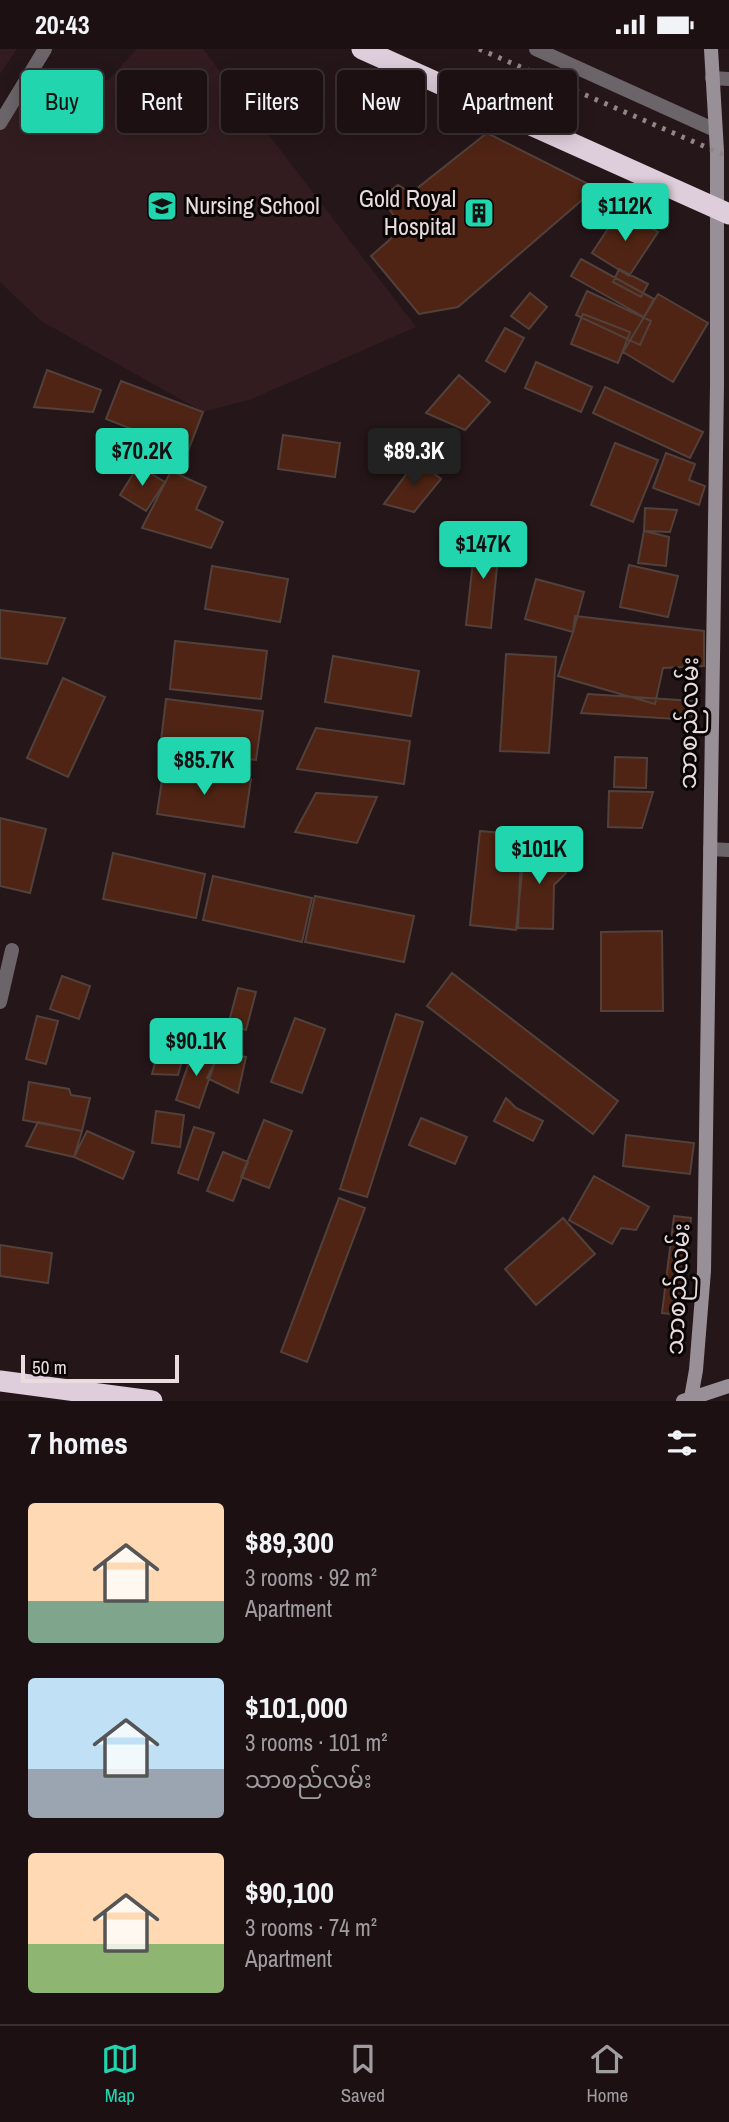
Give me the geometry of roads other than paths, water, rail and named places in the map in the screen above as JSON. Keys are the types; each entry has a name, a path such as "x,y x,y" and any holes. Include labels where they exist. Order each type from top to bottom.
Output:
{"highway":[{"path":"362,49 723,212"},
{"path":"0,1381 152,1401"}],"street":[{"path":"0,123 45,49"},
{"path":"536,49 715,130"},
{"name":"သာစည်လမ်း","path":"686,1399 696,1370 704,1271 723,212 711,49"},
{"path":"712,79 729,79"},
{"path":"710,849 729,850"},
{"path":"0,1002 12,950"},
{"path":"686,1399 729,1386"}],"railway":[{"path":"479,49 729,157"}],"place":[{"name":"Nursing School","path":"162,206"},
{"name":"Gold Royal Hospital","path":"479,213"}]}
